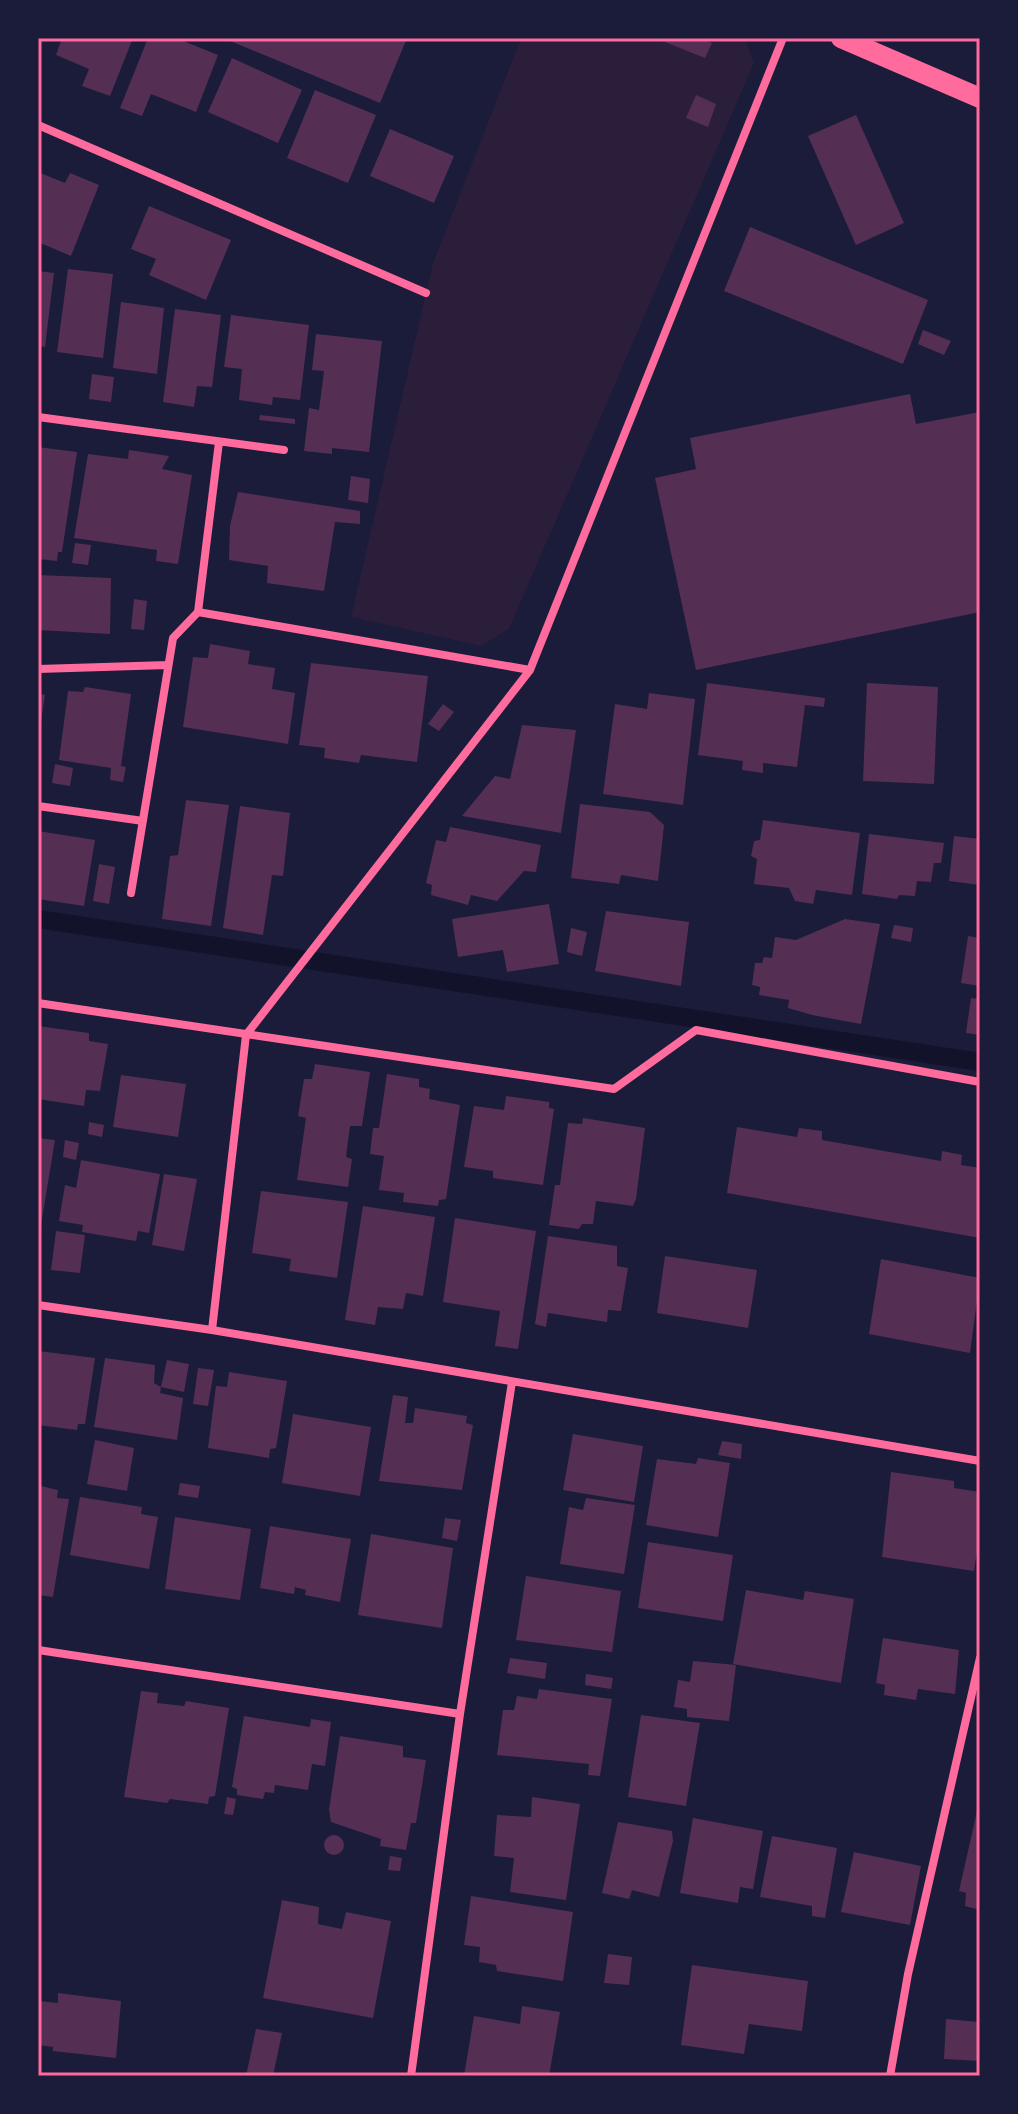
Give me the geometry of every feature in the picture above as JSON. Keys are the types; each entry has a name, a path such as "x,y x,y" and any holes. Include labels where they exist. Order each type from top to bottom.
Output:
{"main road":[{"path":"841,38 980,98"}],"street":[{"path":"212,1330 246,1035 530,670 783,38"},
{"path":"38,125 426,293"},
{"path":"38,417 284,450"},
{"path":"131,893 173,638 198,612 219,442"},
{"path":"198,612 530,670"},
{"path":"38,669 168,665"},
{"path":"38,806 143,821"},
{"path":"38,1003 614,1089 696,1030 980,1082"},
{"path":"38,1305 212,1330 980,1461"},
{"path":"411,2076 460,1714 512,1382"},
{"path":"38,1650 460,1714"},
{"path":"890,2076 908,1974 980,1658"}],"shaded area":[{"path":"521,38 745,38 754,63 509,629 481,646 351,617 433,263"}],"building":[{"path":"62,38 133,38 110,96 82,86 89,69 56,55"},
{"path":"148,38 176,38 218,55 196,112 151,94 142,116 120,108"},
{"path":"223,38 407,38 380,103"},
{"path":"655,38 699,38 712,43 705,58"},
{"path":"232,58 302,90 278,143 208,112"},
{"path":"315,90 376,115 348,183 287,158"},
{"path":"696,95 716,104 708,127 686,118"},
{"path":"856,115 904,223 856,245 808,136"},
{"path":"390,129 454,156 434,203 370,176"},
{"path":"38,172 65,183 70,173 99,185 71,256 38,242"},
{"path":"149,206 231,240 206,300 149,275 156,259 131,249"},
{"path":"750,227 928,300 903,364 724,291"},
{"path":"68,269 113,274 103,358 57,352"},
{"path":"38,271 54,273 45,347 38,346"},
{"path":"121,302 164,308 157,374 113,368"},
{"path":"175,309 221,315 212,387 197,386 194,407 163,402"},
{"path":"231,315 309,325 300,400 273,397 272,405 239,400 242,369 224,367"},
{"path":"923,330 951,341 944,355 918,344"},
{"path":"316,334 382,341 369,452 332,448 332,454 304,451 309,408 319,410 324,371 312,370"},
{"path":"92,374 114,377 111,402 89,399"},
{"path":"910,394 916,424 980,412 980,612 696,670 655,478 696,469 690,438"},
{"path":"260,415 295,419 295,424 259,420"},
{"path":"38,447 77,452 62,552 58,552 57,561 38,559"},
{"path":"129,450 169,456 162,469 192,475 178,564 156,561 157,550 74,538 88,454 128,459"},
{"path":"351,476 370,479 368,503 348,500"},
{"path":"238,492 360,511 360,524 335,522 324,591 267,583 268,566 229,560 230,526"},
{"path":"75,543 91,545 88,565 72,563"},
{"path":"38,575 111,578 110,634 38,630"},
{"path":"134,599 147,601 144,630 131,629"},
{"path":"210,644 250,651 248,664 275,668 272,689 295,693 288,744 183,727 193,657 208,658"},
{"path":"311,663 428,676 417,762 361,755 359,763 324,758 325,748 299,745"},
{"path":"707,683 825,698 824,707 805,705 797,767 763,763 763,773 742,770 743,761 698,755"},
{"path":"867,683 938,687 934,784 863,781"},
{"path":"85,687 131,694 121,766 126,767 123,782 110,780 111,768 59,760 68,691 83,692"},
{"path":"38,693 45,695 40,728 38,727"},
{"path":"649,693 695,699 683,805 603,794 615,704 647,709"},
{"path":"443,704 454,712 439,731 428,724"},
{"path":"522,725 576,730 561,833 462,816 495,776 510,779"},
{"path":"55,764 73,768 70,786 52,783"},
{"path":"186,800 229,805 211,926 162,919 170,856 178,855"},
{"path":"580,804 650,812 664,825 658,881 621,875 619,884 571,878"},
{"path":"240,806 290,813 283,876 272,875 263,935 223,928"},
{"path":"763,820 860,833 852,895 816,890 813,904 795,901 789,888 754,884 757,859 751,856 754,841 760,840"},
{"path":"450,827 541,845 536,872 524,871 497,901 471,895 468,905 431,895 432,885 426,883 436,840 446,842"},
{"path":"38,831 95,840 84,906 38,899"},
{"path":"869,834 944,843 941,863 934,863 931,882 917,881 915,896 899,895 897,899 862,894"},
{"path":"954,836 980,839 980,885 949,881"},
{"path":"99,864 115,867 109,904 93,901"},
{"path":"549,904 559,964 507,972 503,950 458,957 452,919"},
{"path":"606,911 689,922 681,986 595,971"},
{"path":"845,919 880,924 861,1024 812,1015 788,1008 789,1000 759,995 760,987 752,985 755,963 762,963 764,957 772,958 775,937 796,940"},
{"path":"894,925 913,928 911,942 891,938"},
{"path":"571,928 587,932 582,956 567,952"},
{"path":"968,936 980,938 980,986 961,983"},
{"path":"971,998 980,999 980,1035 966,1033"},
{"path":"38,1026 89,1033 89,1041 108,1044 100,1091 86,1090 84,1106 38,1099"},
{"path":"315,1064 370,1072 362,1126 350,1126 346,1157 352,1159 348,1187 297,1180 306,1118 298,1116 304,1079 312,1079"},
{"path":"387,1074 419,1079 419,1087 430,1089 429,1099 460,1105 446,1199 439,1200 438,1206 403,1202 404,1193 379,1190 384,1156 370,1154 373,1128 379,1128"},
{"path":"121,1075 186,1084 178,1137 113,1127"},
{"path":"506,1096 549,1102 549,1108 554,1109 543,1185 493,1178 493,1171 464,1167 474,1106 504,1110"},
{"path":"583,1118 645,1128 636,1199 633,1206 596,1201 593,1224 582,1224 579,1229 549,1225 555,1185 560,1185 568,1123 582,1124"},
{"path":"89,1122 104,1125 102,1137 88,1134"},
{"path":"737,1127 797,1137 799,1128 822,1131 822,1140 941,1161 942,1151 962,1155 961,1165 980,1168 980,1238 727,1193"},
{"path":"38,1138 55,1140 41,1225 38,1225"},
{"path":"65,1140 79,1143 76,1160 63,1157"},
{"path":"81,1160 160,1174 149,1233 138,1231 136,1241 82,1232 83,1225 59,1221 65,1185 76,1188"},
{"path":"164,1174 197,1179 184,1251 152,1245"},
{"path":"261,1191 348,1202 337,1278 289,1271 291,1259 252,1253"},
{"path":"363,1206 435,1217 423,1296 406,1293 403,1309 378,1307 375,1325 345,1320"},
{"path":"455,1218 536,1231 518,1349 495,1346 500,1311 443,1302"},
{"path":"56,1231 85,1235 80,1273 51,1270"},
{"path":"548,1236 617,1246 617,1266 628,1268 621,1311 608,1310 607,1322 548,1313 546,1327 535,1324"},
{"path":"665,1256 757,1270 748,1328 657,1313"},
{"path":"881,1259 980,1278 970,1353 869,1334"},
{"path":"38,1351 95,1358 85,1424 78,1424 77,1430 38,1425"},
{"path":"105,1358 155,1365 154,1383 161,1387 160,1393 183,1398 177,1440 94,1427"},
{"path":"167,1360 189,1364 184,1392 161,1387"},
{"path":"198,1368 214,1370 208,1406 193,1404"},
{"path":"229,1372 287,1381 276,1448 270,1449 269,1458 208,1448 216,1386 227,1387"},
{"path":"393,1395 408,1397 405,1423 413,1423 415,1408 467,1416 466,1423 473,1425 462,1490 379,1481"},
{"path":"293,1414 371,1427 360,1496 282,1483"},
{"path":"573,1434 643,1446 634,1502 563,1490"},
{"path":"95,1440 134,1448 127,1491 87,1484"},
{"path":"722,1441 742,1444 741,1459 718,1455"},
{"path":"698,1458 730,1463 718,1537 646,1525 657,1459 696,1464"},
{"path":"891,1472 954,1481 954,1488 980,1492 980,1531 974,1571 882,1557"},
{"path":"180,1483 200,1486 198,1498 178,1495"},
{"path":"41,1486 58,1490 57,1498 69,1499 53,1597 38,1595"},
{"path":"80,1497 142,1507 141,1514 158,1517 149,1569 70,1555"},
{"path":"586,1498 635,1505 624,1574 560,1564 569,1507 583,1510"},
{"path":"175,1517 251,1529 240,1600 165,1589"},
{"path":"445,1518 461,1520 457,1541 442,1538"},
{"path":"270,1526 351,1539 340,1602 305,1595 306,1590 295,1587 294,1594 260,1588"},
{"path":"371,1534 453,1548 442,1628 358,1615"},
{"path":"648,1542 733,1555 723,1621 638,1608"},
{"path":"526,1576 621,1591 612,1652 516,1640"},
{"path":"746,1590 803,1600 805,1591 854,1599 841,1683 733,1664"},
{"path":"883,1638 959,1650 955,1694 918,1689 916,1700 884,1695 885,1685 876,1683"},
{"path":"510,1658 547,1663 545,1679 507,1673"},
{"path":"693,1661 736,1665 729,1721 687,1717 687,1709 674,1707 678,1680 690,1682"},
{"path":"586,1674 613,1678 611,1689 585,1685"},
{"path":"539,1689 612,1699 600,1776 588,1775 589,1764 497,1755 503,1710 514,1710 517,1696 537,1699"},
{"path":"141,1691 158,1693 157,1703 184,1706 186,1701 229,1708 215,1796 209,1797 208,1804 170,1799 167,1803 124,1797"},
{"path":"641,1715 700,1723 686,1806 628,1797"},
{"path":"244,1716 310,1727 311,1719 331,1722 325,1766 312,1764 308,1790 275,1785 274,1793 265,1792 263,1799 237,1795 237,1789 232,1787"},
{"path":"340,1736 403,1746 403,1757 426,1760 416,1823 411,1823 406,1850 380,1846 381,1839 331,1822 329,1810"},
{"path":"227,1797 236,1799 233,1815 224,1814"},
{"path":"532,1797 580,1804 566,1900 510,1892 514,1858 494,1856 497,1815 531,1817"},
{"path":"977,1811 980,1811 980,1910 965,1906 966,1893 959,1891"},
{"path":"693,1818 763,1831 753,1889 740,1887 738,1903 680,1893"},
{"path":"618,1822 672,1831 673,1841 659,1897 632,1890 629,1899 602,1893"},
{"path":"334,1835 341,1838 344,1845 341,1852 334,1855 327,1852 324,1845 327,1838"},
{"path":"772,1836 837,1848 825,1918 812,1916 812,1906 760,1897"},
{"path":"854,1852 921,1866 910,1925 841,1912"},
{"path":"390,1856 402,1858 400,1871 388,1870"},
{"path":"471,1896 573,1912 563,1981 497,1971 496,1965 479,1962 480,1947 464,1945"},
{"path":"282,1900 319,1907 318,1924 342,1929 346,1912 391,1921 373,2018 263,1998"},
{"path":"608,1954 632,1957 629,1985 604,1983"},
{"path":"692,1965 808,1981 802,2031 749,2024 744,2054 681,2045"},
{"path":"58,1993 121,2001 116,2058 53,2051 53,2047 38,2045 38,2001 58,2003"},
{"path":"522,2006 560,2012 549,2076 464,2076 474,2016 520,2024"},
{"path":"946,2019 980,2022 980,2061 944,2059"},
{"path":"256,2029 282,2033 273,2076 246,2076"}],"waterway":[{"path":"38,919 980,1062"}]}
